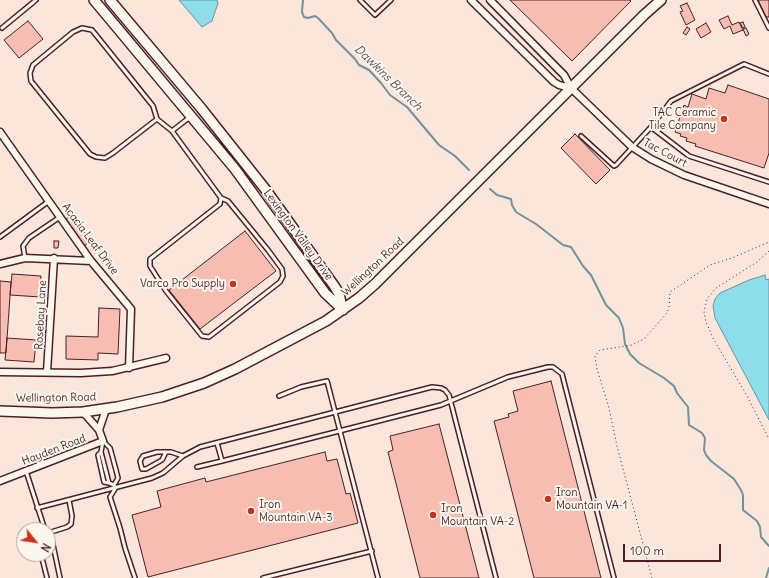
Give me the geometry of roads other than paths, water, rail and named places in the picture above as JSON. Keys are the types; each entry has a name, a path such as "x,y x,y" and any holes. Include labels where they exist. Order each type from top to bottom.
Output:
{"main road":[{"name":"Lexington Valley Drive","path":"94,0 253,193 325,293 343,310"},
{"name":"Lexington Valley Drive","path":"110,0 201,108 266,190 335,287 342,302 343,310"},
{"name":"Wellington Road","path":"0,411 52,413 83,412 106,409 156,398 204,383 256,359 308,332 343,310 375,284 570,88 661,0"},
{"path":"191,116 201,108"}],"street":[{"path":"472,0 554,82 559,86 570,88"},
{"path":"490,0 564,75 570,88"},
{"name":"Tac Court","path":"570,88 632,146 651,159 684,175 769,204"},
{"name":"Acacia Leaf Drive","path":"0,132 91,261 131,309 129,368"},
{"path":"0,264 25,258 54,258 91,261"},
{"name":"Rosebay Lane","path":"47,372 54,258"},
{"path":"0,372 96,372 129,368 166,358"},
{"name":"Hayden Road","path":"99,430 106,409"},
{"name":"Hayden Road","path":"0,481 103,441 99,430 83,412"}],"lane":[{"path":"2,28 36,0"},
{"path":"360,0 375,15 391,0"},
{"path":"755,0 769,28"},
{"path":"157,119 105,158 96,157 90,154 32,81 30,73 33,65 73,32 82,28 92,30 153,106 157,119 172,131 221,198 228,201 282,269 280,282 209,337 202,336 166,291 150,266 150,259 220,204 221,198"},
{"path":"581,136 614,166 651,127 672,101 744,64 769,74"},
{"path":"172,131 191,116"},
{"path":"651,127 689,156 769,182"},
{"path":"0,237 49,201"},
{"path":"25,258 23,246 29,238 60,217"},
{"path":"197,467 451,402 508,377 541,368 553,367 562,374 614,578"},
{"path":"279,396 300,386 327,381 378,578"},
{"path":"38,508 115,487 139,483 158,476 183,456 200,447 432,387 441,388 449,395 496,578"},
{"path":"103,441 101,452 109,483 115,487"},
{"path":"103,441 110,448 118,478 110,497 135,578"},
{"path":"217,443 222,461"},
{"path":"166,452 162,460 146,469 142,469 140,461 143,456 157,452 166,452 171,452 183,456"},
{"path":"26,471 42,522"},
{"path":"56,531 71,524 72,516 69,500"},
{"path":"263,578 372,551"},
{"path":"56,559 60,578"},
{"path":"44,562 47,578"}],"water":[{"path":"179,0 217,0 218,3 212,21 202,27"},
{"path":"765,275 766,280 769,279 769,420 715,318 713,306 715,299 720,293 749,280"}],"waterway":[{"name":"Dawkins Branch","path":"303,0 302,12 304,17 308,18 315,16 318,18 359,65 369,70 390,95 407,107 439,145 455,156 469,170"},
{"name":"Dawkins Branch","path":"490,189 497,195 511,199 512,205 516,212 536,224 563,245 571,247 583,266 591,275 606,305 619,318 623,328 625,344 630,354 639,363 674,386 677,393 688,407 689,425 702,433 705,438 704,450 706,455 711,461 734,479 743,495 743,510 757,521 760,527 761,537 769,546"},
{"name":"Dawkins Branch","path":"766,578 769,568"}],"place":[{"name":"TAC Ceramic Tile Company","path":"724,119"},
{"name":"Varco Pro Supply","path":"233,284"},
{"name":"Iron Mountain VA-1","path":"548,499"},
{"name":"Iron Mountain VA-3","path":"251,511"},
{"name":"Iron Mountain VA-2","path":"433,515"}]}
